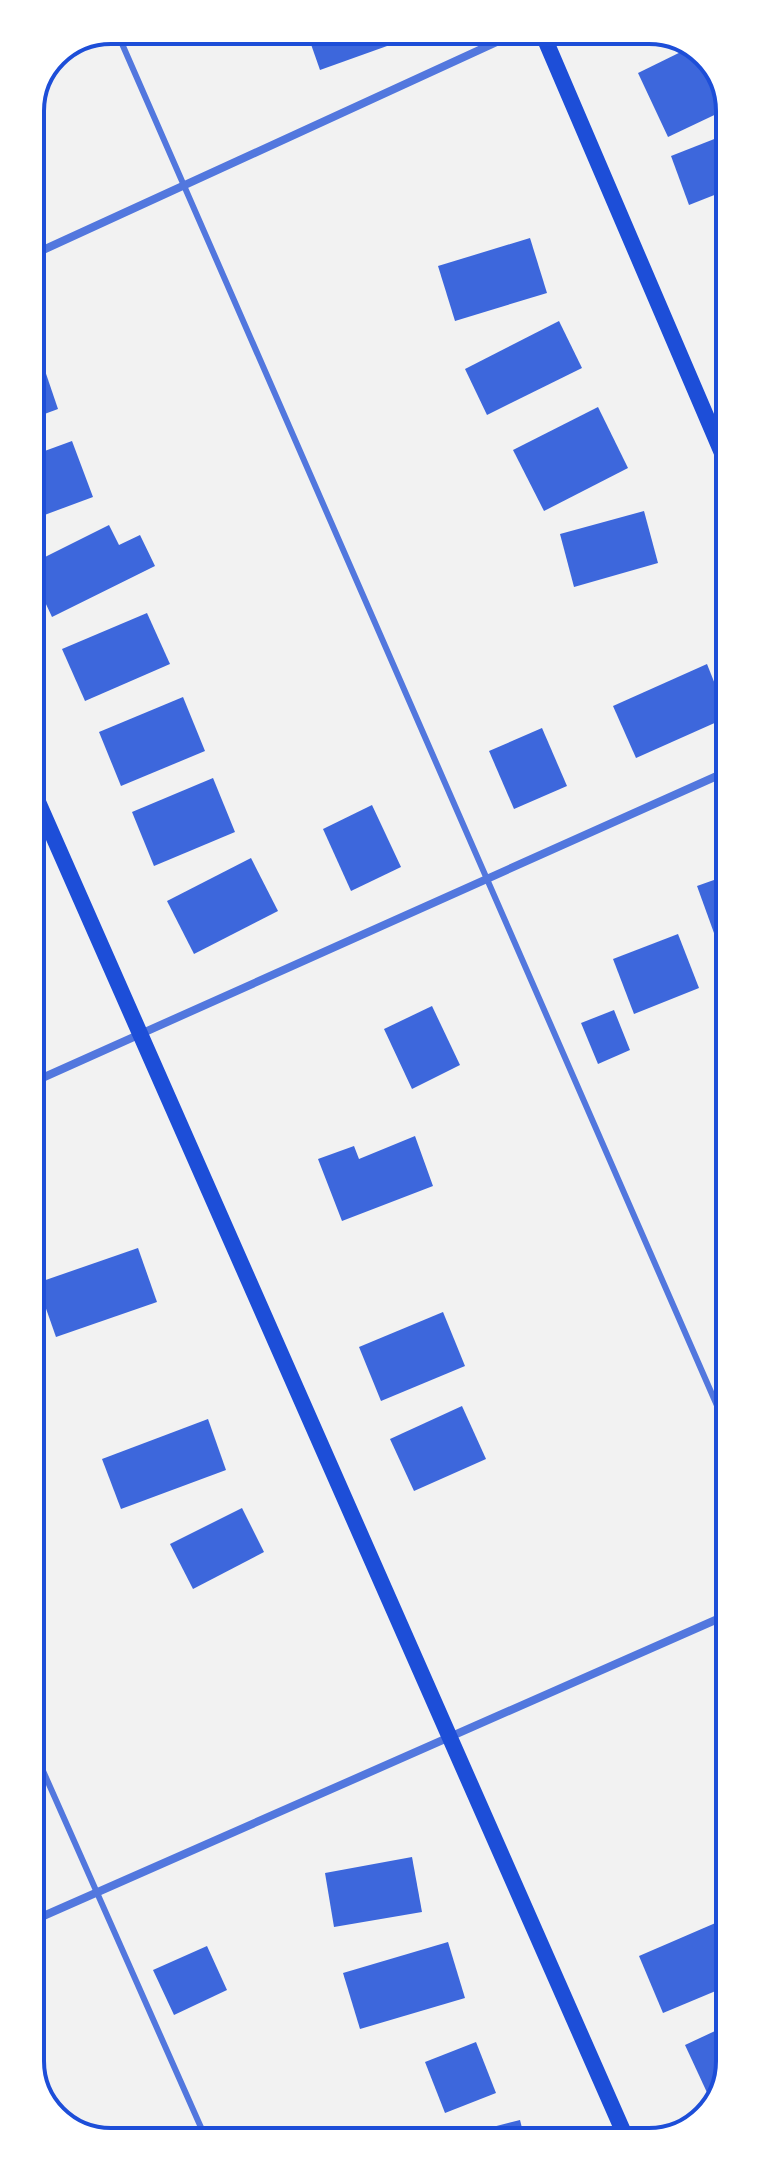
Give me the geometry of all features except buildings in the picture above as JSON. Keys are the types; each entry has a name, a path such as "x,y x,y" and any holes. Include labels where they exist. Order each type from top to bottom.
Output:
{"main road":[{"path":"547,44 716,439"},
{"path":"44,816 622,2128"}],"street":[{"path":"44,250 492,44"},
{"path":"44,1077 716,776"},
{"path":"44,1916 716,1620"}],"lane":[{"path":"122,44 716,1403"},
{"path":"44,1773 201,2128"}]}
